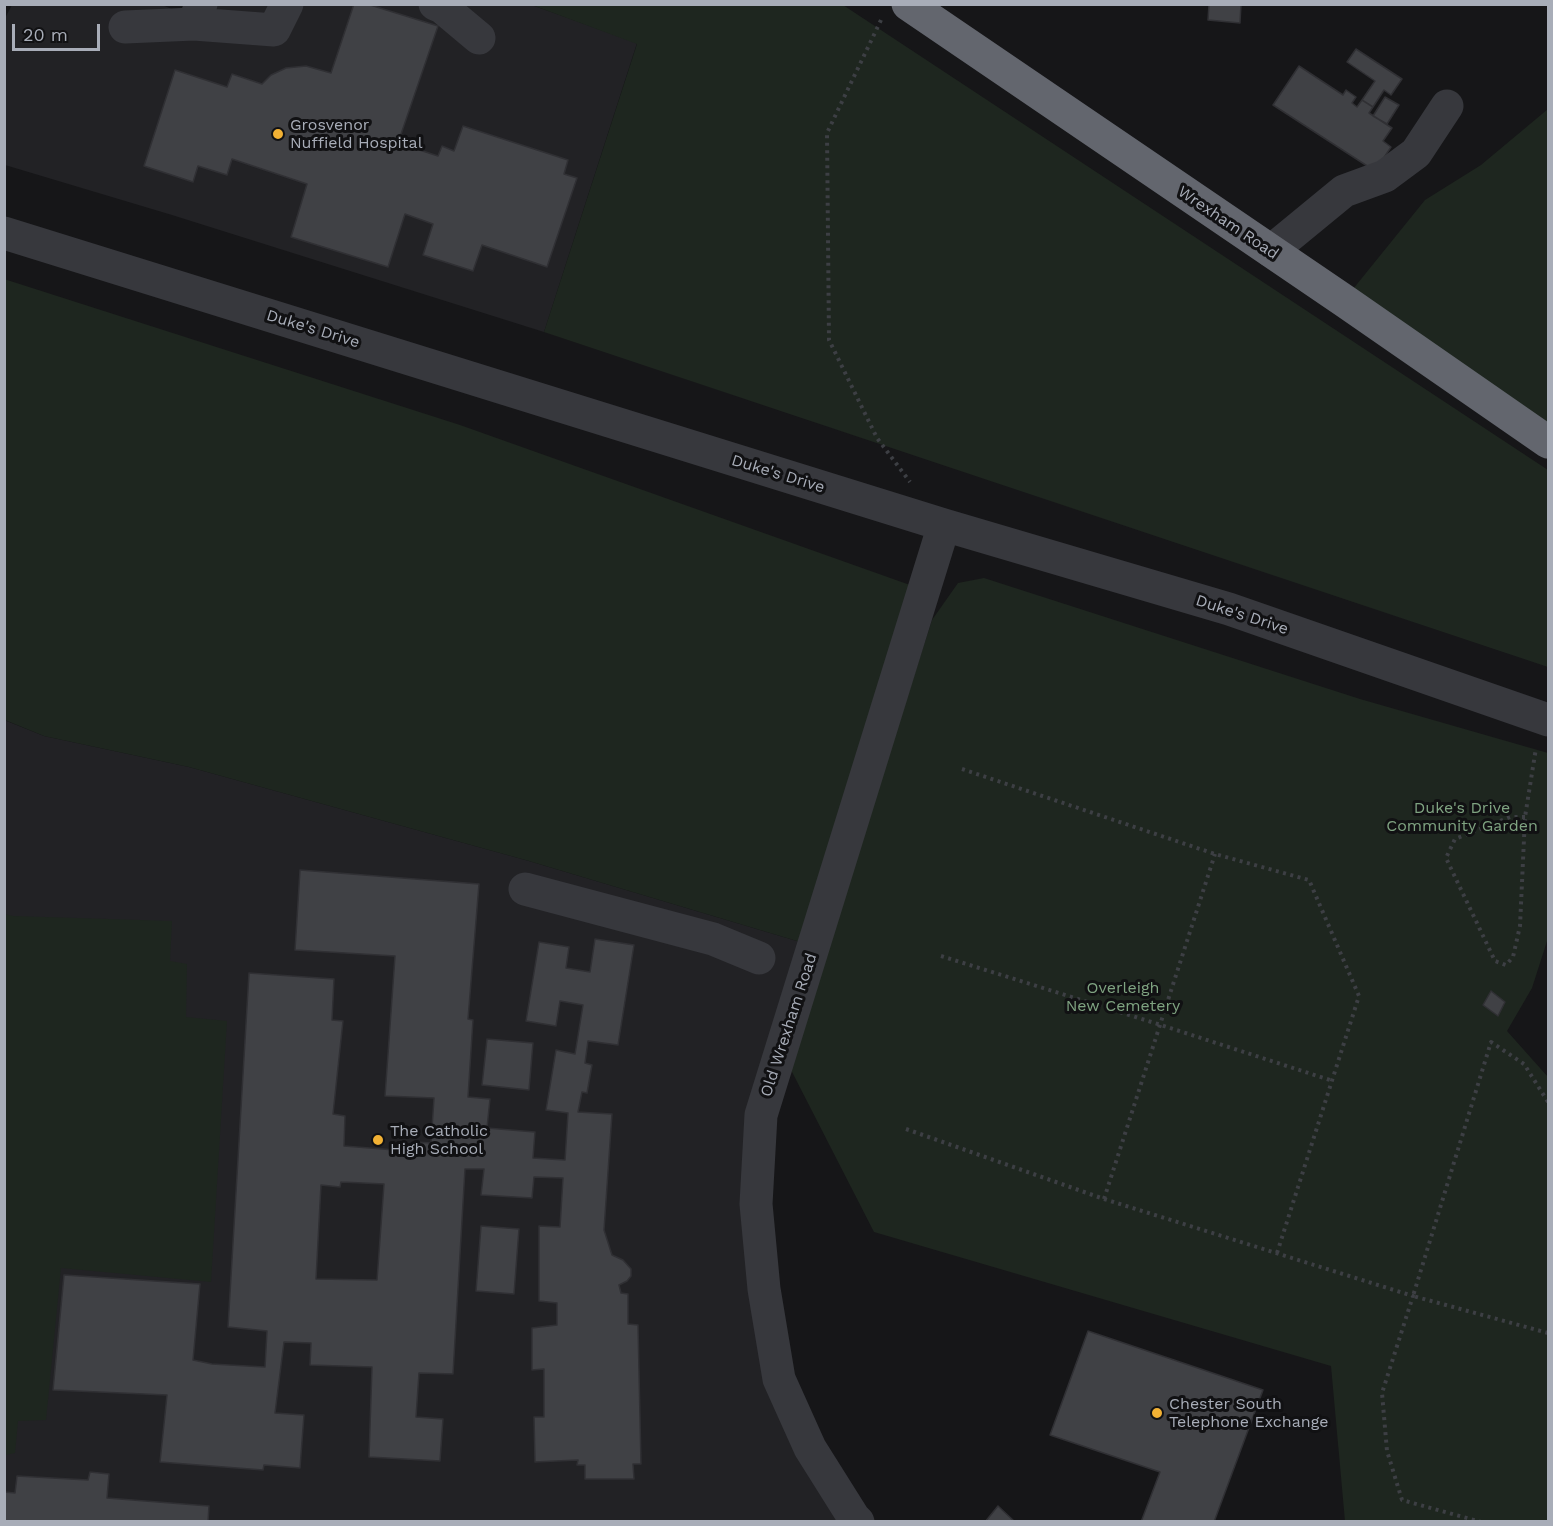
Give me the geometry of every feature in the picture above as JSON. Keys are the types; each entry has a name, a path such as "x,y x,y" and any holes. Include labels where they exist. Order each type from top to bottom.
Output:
{"highway":[{"name":"Wrexham Road","path":"895,10 1271,251 1548,442"}],"street":[{"path":"125,27 197,14 274,30 287,4"},
{"path":"435,4 442,7 479,38"},
{"path":"1271,251 1344,191 1385,176 1416,153 1447,106"},
{"name":"Duke's Drive","path":"4,233 944,525 1229,609 1545,719"},
{"name":"Old Wrexham Road","path":"858,1521 810,1448 779,1379 764,1289 756,1204 761,1115 944,525"},
{"path":"525,889 713,939 759,958"}],"path":[{"path":"895,10 827,134 829,340 877,438 944,525"},
{"path":"1525,817 1510,817 1455,839 1446,858 1494,961 1506,966 1513,957 1520,926 1525,817 1545,719"},
{"path":"962,768 1215,854 1309,880 1359,996 1277,1253"},
{"path":"1104,1199 1215,854"},
{"path":"941,956 1333,1081"},
{"path":"1481,1521 1402,1500 1387,1451 1382,1393 1491,1042 1524,1064 1548,1102"},
{"path":"906,1130 1104,1199 1413,1296 1548,1333"}],"shaded area":[{"path":"189,4 532,5 637,43 544,332 5,165 4,20 12,5 162,5 184,14"},
{"name":"The Catholic High School","path":"4,720 44,736 189,767 529,861 807,944 747,1242 839,1521 5,1521"}],"green space":[{"path":"532,5 843,5 1548,470 1548,667 544,332 637,44"},
{"path":"1548,109 1548,438 1349,294 1425,200 1481,165"},
{"path":"4,279 460,425 910,585 807,944 529,861 189,767 44,736 5,720"},
{"name":"Overleigh New Cemetery","path":"984,578 1360,699 1548,753 1548,938 1532,988 1507,1031 1548,1077 1548,1521 1345,1521 1331,1366 874,1232 789,1066 932,620 958,583"},
{"path":"4,914 172,921 170,961 187,964 186,1017 227,1021 211,1282 61,1268 46,1420 18,1421 15,1453 5,1455"}],"building":[{"name":"Grosvenor Nuffield Hospital","path":"354,4 367,4 438,26 398,143 438,156 442,146 454,151 463,126 568,160 564,174 577,178 547,267 482,245 473,271 423,255 433,224 405,214 388,267 291,237 307,184 232,159 227,175 198,166 193,182 144,166 175,70 227,87 232,74 262,84 271,75 286,68 306,66 331,73"},
{"path":"1209,4 1241,4 1240,23 1208,20"},
{"path":"1356,49 1402,79 1391,95 1384,90 1373,107 1362,100 1375,81 1347,62"},
{"path":"1299,66 1343,95 1346,90 1356,97 1352,103 1357,107 1362,100 1373,107 1369,113 1392,128 1383,141 1391,147 1375,171 1273,105"},
{"path":"1385,97 1399,105 1387,124 1373,116"},
{"path":"300,870 479,884 468,1019 473,1020 468,1097 490,1099 487,1128 535,1132 533,1158 565,1160 568,1113 546,1110 556,1050 575,1054 583,1005 560,1001 556,1026 526,1021 539,942 569,947 566,968 590,972 595,939 634,945 618,1045 588,1041 585,1063 592,1065 587,1093 582,1092 578,1112 612,1114 604,1230 612,1255 623,1260 631,1269 631,1276 619,1285 621,1293 628,1294 628,1324 638,1325 641,1464 633,1464 634,1479 585,1479 585,1465 577,1465 578,1460 535,1462 534,1417 544,1417 544,1369 532,1370 532,1328 557,1325 557,1303 539,1301 539,1226 560,1227 563,1178 534,1177 532,1198 481,1195 484,1169 465,1169 453,1374 419,1373 416,1417 443,1419 440,1461 369,1457 372,1367 310,1365 311,1343 284,1342 275,1413 304,1415 300,1468 264,1465 263,1470 160,1462 167,1395 53,1390 64,1275 200,1284 193,1360 212,1364 265,1367 267,1331 228,1327 249,973 334,979 332,1020 343,1021 333,1114 345,1116 344,1146 408,1151 416,1142 431,1143 434,1098 385,1096 395,956 295,950","holes":["341,1182 384,1184 377,1280 316,1279 321,1185 340,1187"]},
{"path":"1491,991 1505,1002 1498,1016 1483,1005"},
{"path":"487,1039 533,1043 529,1090 482,1085"},
{"path":"481,1226 519,1229 514,1294 476,1291"},
{"name":"Chester South Telephone Exchange","path":"1088,1331 1263,1390 1214,1522 1141,1522 1160,1472 1050,1435"},
{"path":"90,1472 109,1474 107,1498 209,1506 208,1522 4,1522 4,1492 15,1493 17,1476 88,1480"},
{"path":"998,1506 1015,1522 985,1522"}],"place":[{"name":"Grosvenor Nuffield Hospital","path":"278,134"},
{"name":"The Catholic High School","path":"378,1140"},
{"name":"Chester South Telephone Exchange","path":"1157,1413"}],"park label":[{"name":"Duke's Drive Community Garden","path":"1462,817"}]}
